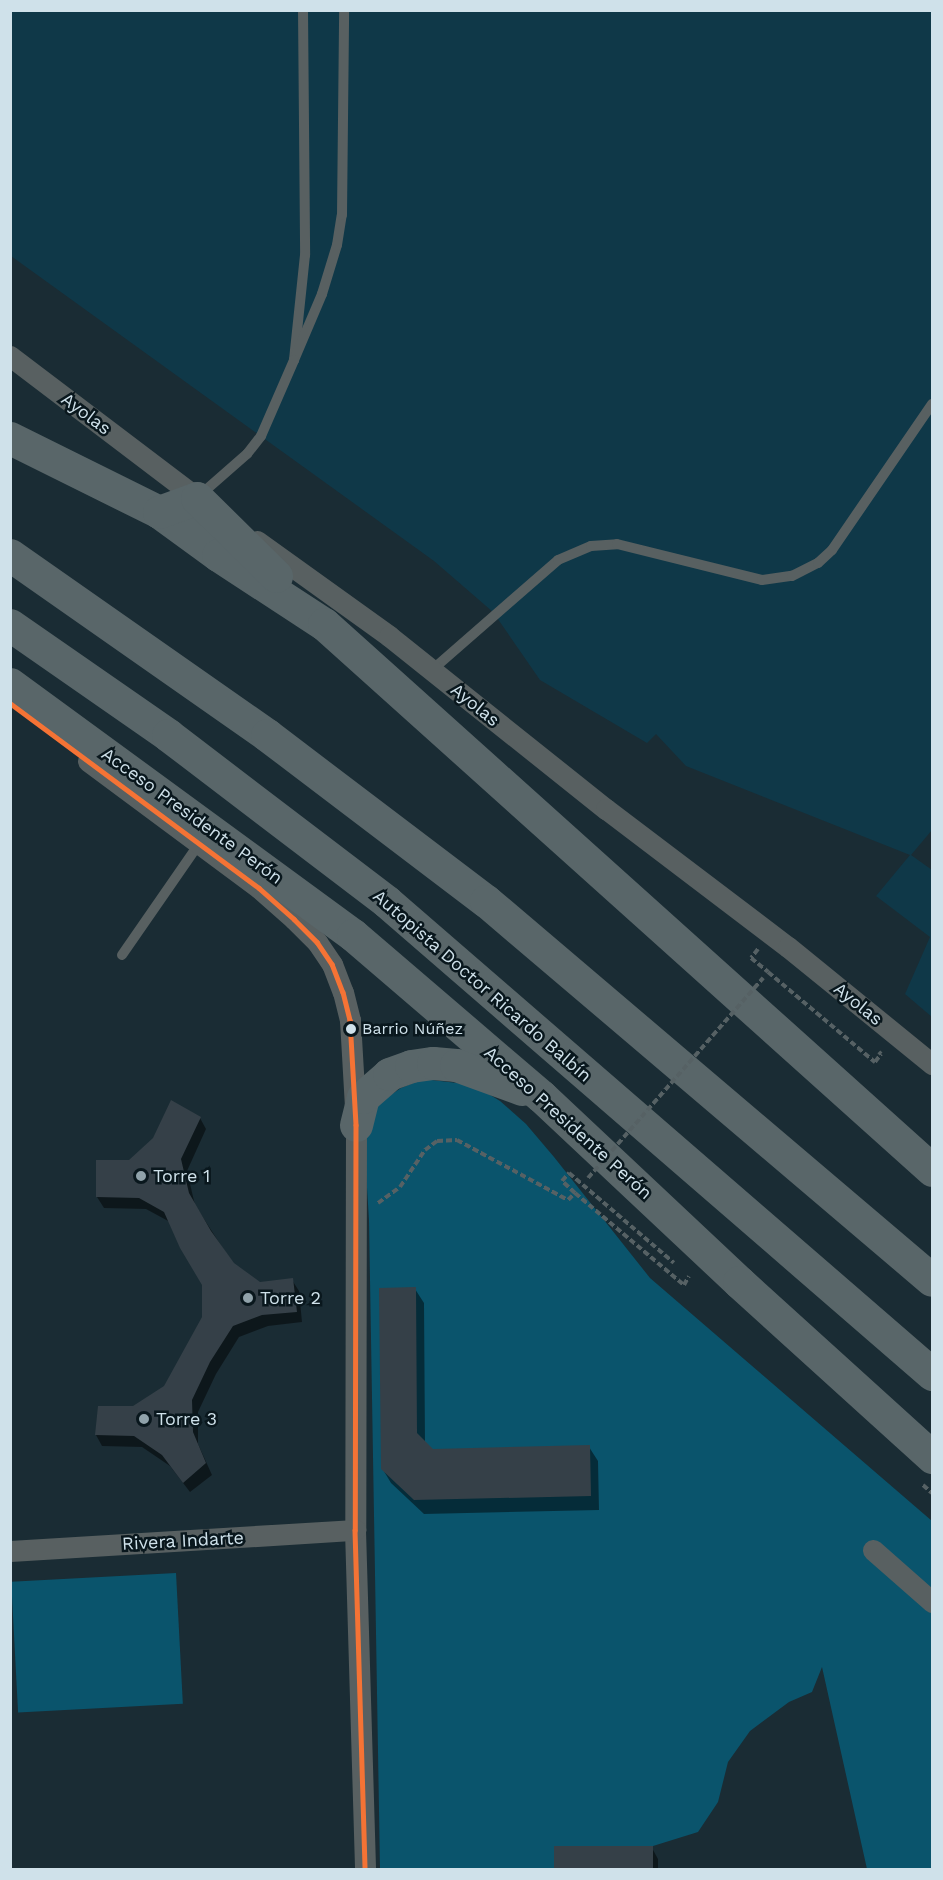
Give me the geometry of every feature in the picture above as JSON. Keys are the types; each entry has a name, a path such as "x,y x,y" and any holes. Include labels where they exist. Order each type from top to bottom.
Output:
{"highway":[{"path":"10,438 159,512 218,555 324,624"},
{"path":"159,512 197,498 324,624 933,1170"},
{"path":"10,555 267,735 486,901 933,1280"},
{"name":"Autopista Doctor Ricardo Balbín","path":"10,625 168,735 387,902 933,1374"},
{"name":"Acceso Presidente Perón","path":"10,684 353,935 541,1096 739,1282 933,1457"},
{"path":"356,1125 363,1097 389,1074 411,1066 433,1063 456,1065 541,1096"}],"street":[{"name":"Ayolas","path":"10,356 197,498 432,670 597,802 788,947 933,1064"},
{"path":"10,703 259,888 310,934 332,964 343,992 350,1020 356,1125 355,1530 365,1869"},
{"name":"Rivera Indarte","path":"10,1551 355,1530"},
{"path":"873,1550 933,1602"}],"lane":[{"path":"294,360 304,255 303,10"},
{"path":"197,498 247,454 261,436 322,294 338,245 342,215 344,10"},
{"path":"432,670 558,561 591,546 617,544 762,580 792,576 809,568 832,550 933,404"},
{"path":"122,955 199,844"}],"path":[{"path":"788,947 775,963 758,948 751,958 875,1062 882,1054 873,1046"},
{"path":"582,1185 768,972"},
{"path":"356,1204 374,1205 400,1187 413,1164 437,1141 457,1140 568,1200 575,1193"},
{"path":"569,1173 690,1277 684,1285 575,1193 561,1180 569,1173"}],"shaded area":[{"path":"11,11 932,11 932,830 911,855 932,870 932,1017 905,994 930,937 876,896 910,855 686,766 656,734 647,743 540,680 493,612 434,561 11,256"},
{"path":"423,1079 474,1085 500,1101 526,1124 554,1157 650,1278 932,1521 932,1869 867,1869 822,1667 812,1692 789,1702 750,1731 728,1762 718,1802 698,1832 653,1846 554,1846 554,1869 380,1869 369,1220 364,1139 373,1112 383,1100 401,1088"},
{"path":"176,1573 183,1704 18,1712 11,1582"}],"building":[{"path":"171,1100 201,1117 181,1159 189,1193 211,1231 234,1263 260,1282 293,1278 297,1312 262,1315 233,1326 210,1362 192,1400 193,1432 206,1463 183,1483 162,1455 134,1436 95,1435 98,1406 133,1406 164,1386 202,1317 202,1285 180,1248 164,1212 139,1198 96,1197 96,1160 129,1160 153,1138"},
{"path":"416,1287 417,1433 433,1449 590,1445 591,1496 414,1500 381,1469 379,1288"},
{"path":"554,1846 653,1846 653,1870 554,1870"}],"transit line":[{"path":"10,703 259,888 317,942 332,964 343,992 350,1020 356,1125 355,1530 365,1870"}],"place":[{"name":"Barrio Núñez","path":"351,1029"},
{"name":"Torre 1","path":"141,1176"},
{"name":"Torre 2","path":"248,1298"},
{"name":"Torre 3","path":"144,1419"}]}
